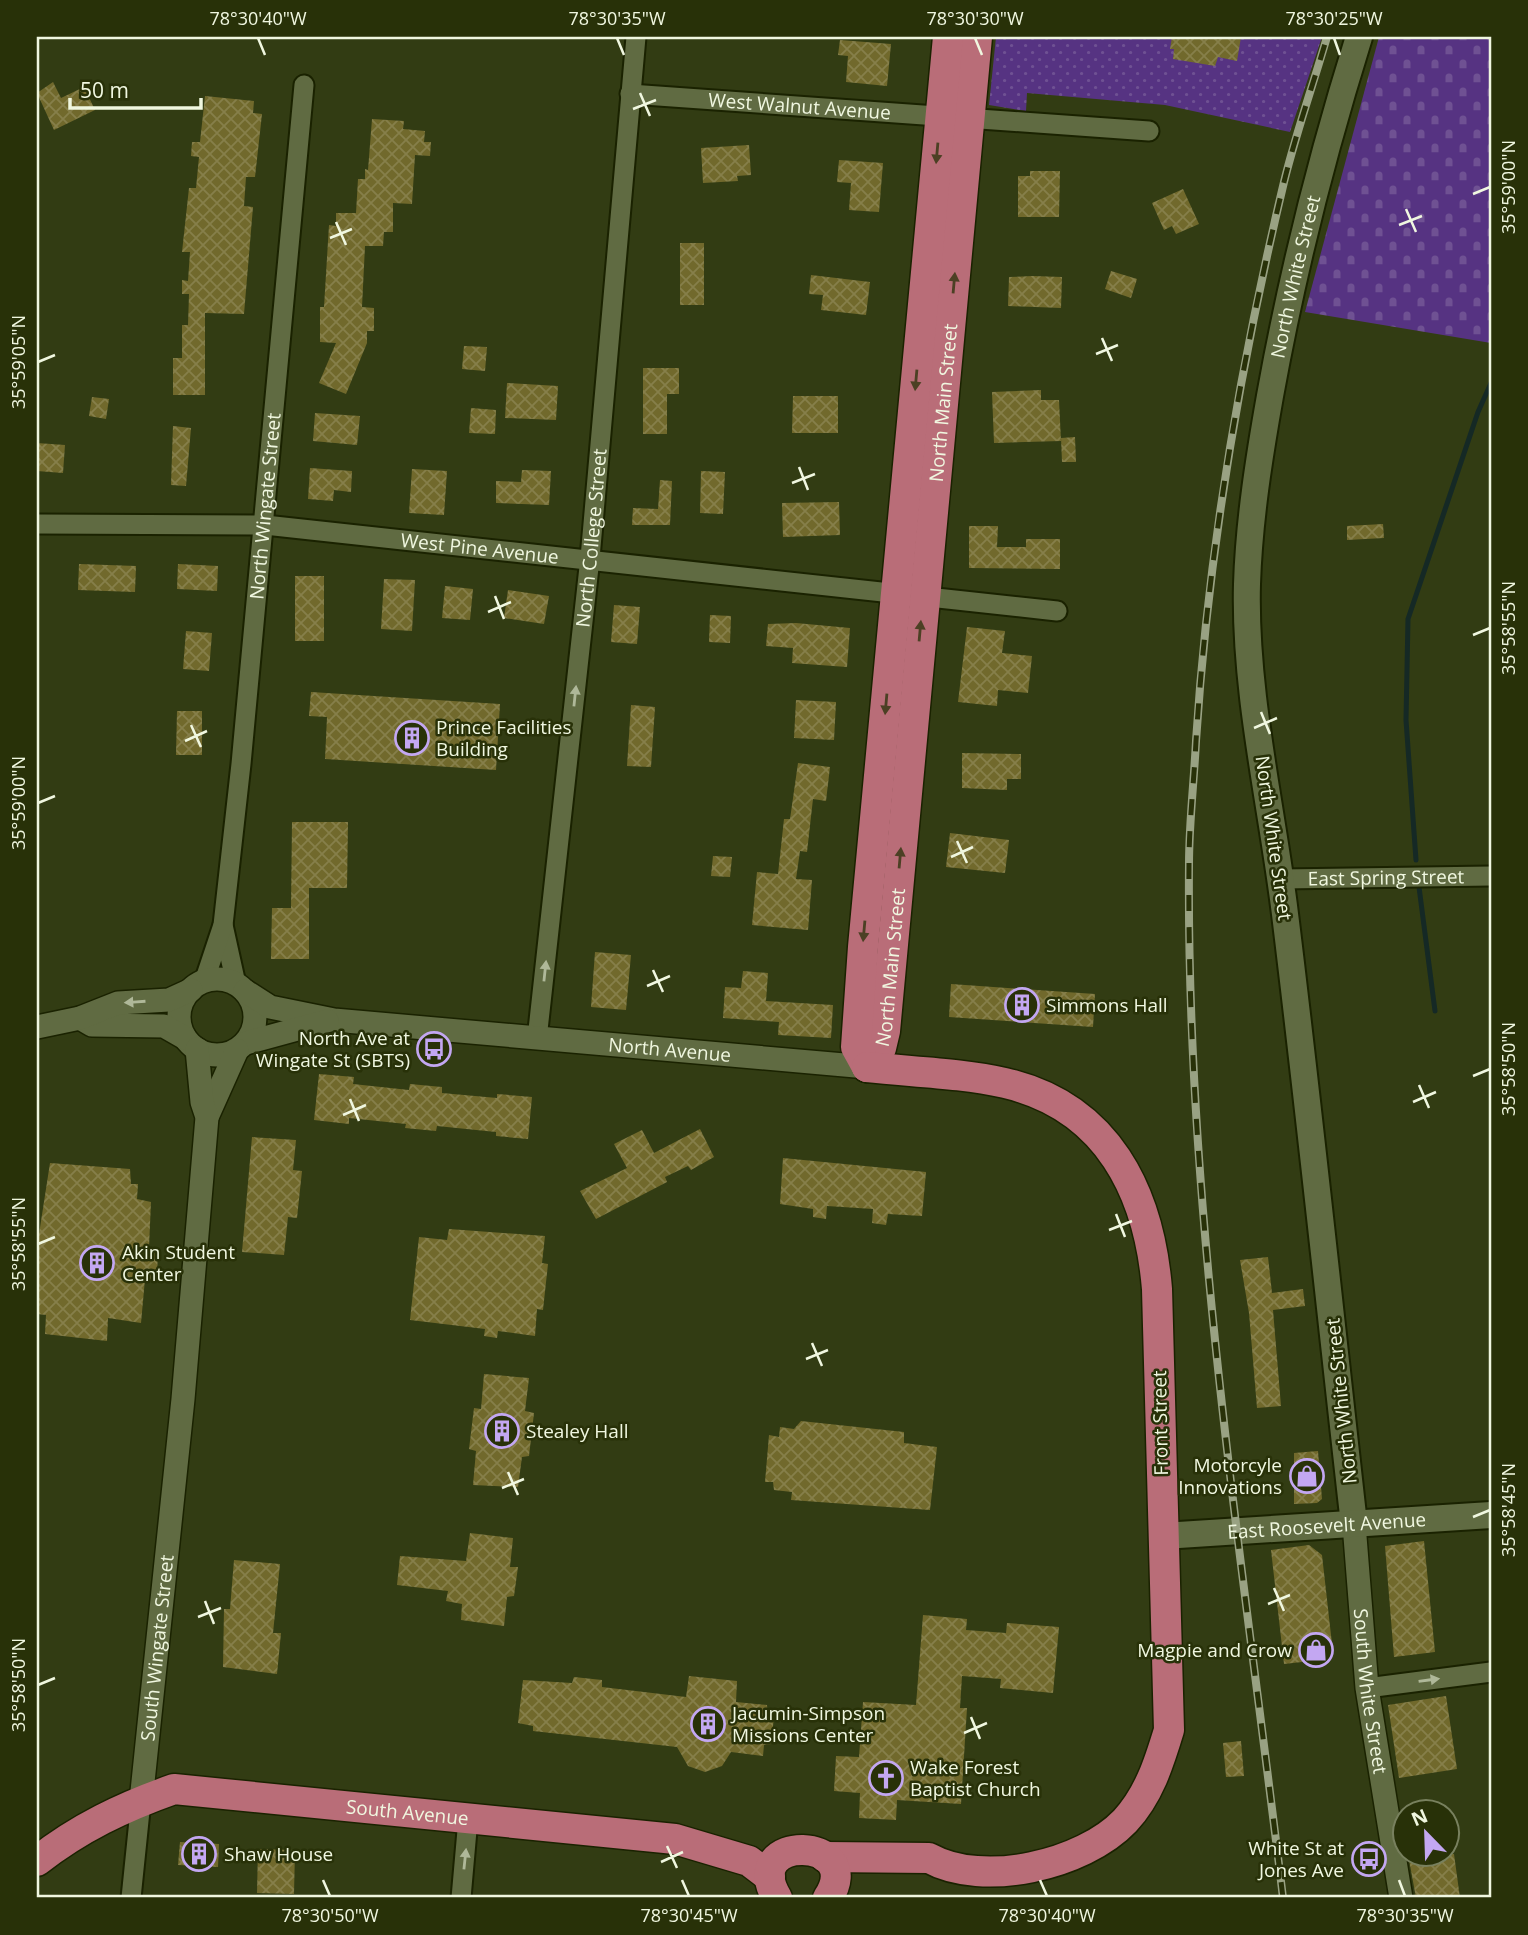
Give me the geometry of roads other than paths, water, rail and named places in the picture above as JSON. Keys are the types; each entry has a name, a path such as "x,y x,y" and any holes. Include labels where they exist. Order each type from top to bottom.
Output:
{"main road":[{"name":"North Main Street","path":"867,1067 881,1048 885,1031 910,594 954,118 948,37"},
{"name":"North Main Street","path":"954,118 976,37"},
{"name":"North White Street","path":"1354,1524 1281,879 1262,754 1248,628 1250,536 1265,426 1304,226 1359,37"},
{"name":"North Avenue","path":"867,1067 1005,1083"},
{"name":"Front Street","path":"829,1879 893,1868 928,1870 942,1865 984,1870 1039,1866 1071,1857 1100,1841 1125,1821 1154,1780 1169,1730 1157,1289 1154,1250 1145,1212 1126,1173 1095,1134 1051,1100 1005,1083"},
{"name":"East Roosevelt Avenue","path":"1163,1536 1491,1516"},
{"name":"South Avenue","path":"37,1861 66,1839 102,1818 174,1789 675,1839 717,1836 786,1852 806,1848 829,1879"},
{"name":"South Avenue","path":"675,1839 748,1861 774,1888"},
{"path":"774,1888 776,1862 786,1852"}],"street":[{"name":"North College Street","path":"537,1039 590,558 636,37"},
{"name":"North Wingate Street","path":"197,986 223,925 265,526 303,85"},
{"name":"West Walnut Avenue","path":"630,94 1149,131"},
{"name":"West Pine Avenue","path":"37,524 265,526 590,558 1057,611"},
{"name":"East Spring Street","path":"1281,879 1491,876"},
{"name":"North Wingate Street","path":"223,925 241,987"},
{"path":"37,1027 80,1018 118,1003 169,1000 197,986 225,979 241,987 255,1011 252,1033 241,1046 207,1117"},
{"path":"197,986 179,1013 191,1043 207,1117"},
{"name":"North Avenue","path":"241,987 270,1007 334,1020 867,1067"},
{"path":"80,1018 92,1025 164,1026 214,1055 241,1046"},
{"name":"North Avenue","path":"241,1046 334,1020"},
{"name":"South Wingate Street","path":"131,1898 183,1399 207,1117"},
{"name":"South White Street","path":"1354,1524 1367,1688 1401,1898"},
{"path":"1367,1688 1491,1672"},
{"path":"461,1898 468,1819"}],"waterway":[{"path":"1416,860 1406,720 1408,619 1478,412 1491,383"},
{"path":"1419,887 1435,1011"}],"railway":[{"path":"1283,1898 1234,1512 1207,1253 1190,994 1189,849 1201,670 1228,460 1253,320 1284,182 1327,37"}],"place":[{"name":"Prince Facilities Building","path":"412,738"},
{"name":"Simmons Hall","path":"1022,1005"},
{"name":"North Ave at Wingate St (SBTS)","path":"434,1049"},
{"name":"Akin Student Center","path":"97,1263"},
{"name":"Stealey Hall","path":"502,1431"},
{"name":"Motorcyle Innovations","path":"1307,1476"},
{"name":"Magpie and Crow","path":"1316,1650"},
{"name":"Jacumin-Simpson Missions Center","path":"708,1724"},
{"name":"Wake Forest Baptist Church","path":"886,1778"},
{"name":"Shaw House","path":"199,1854"},
{"name":"White St at Jones Ave","path":"1369,1859"}]}
